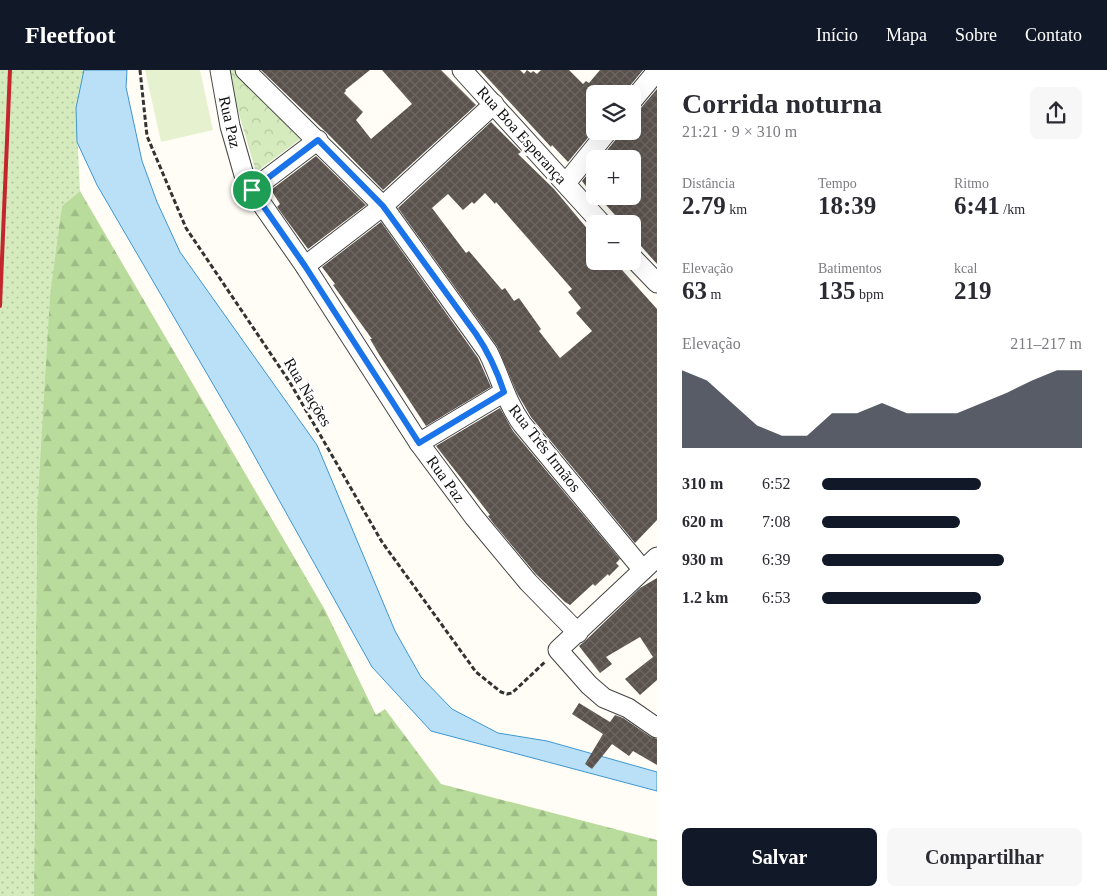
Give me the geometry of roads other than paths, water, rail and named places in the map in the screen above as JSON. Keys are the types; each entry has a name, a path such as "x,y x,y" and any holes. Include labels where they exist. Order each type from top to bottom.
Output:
{"street":[{"name":"Rua Paz","path":"220,70 230,126 244,175 252,190 305,266 419,443 474,517 528,582 578,633"},
{"name":"Rua Três Irmãos","path":"245,70 383,206 488,352 498,372 511,408 522,424 643,570"},
{"name":"Rua Boa Esperança","path":"462,70 594,215"},
{"path":"641,90 657,71"},
{"path":"305,266 383,206 494,104"},
{"path":"252,190 318,140"},
{"path":"566,183 601,140"},
{"path":"641,266 657,283"},
{"path":"419,443 504,392"},
{"path":"657,557 558,650 589,685 604,698 628,708 657,728"}],"water":[{"path":"84,70 127,70 126,87 142,161 157,202 180,252 317,445 395,631 421,677 452,709 498,733 547,741 657,772 657,791 431,731 372,667 245,439 97,185 77,142 76,108"}],"railway":[{"path":"0,306 10,70"}]}
